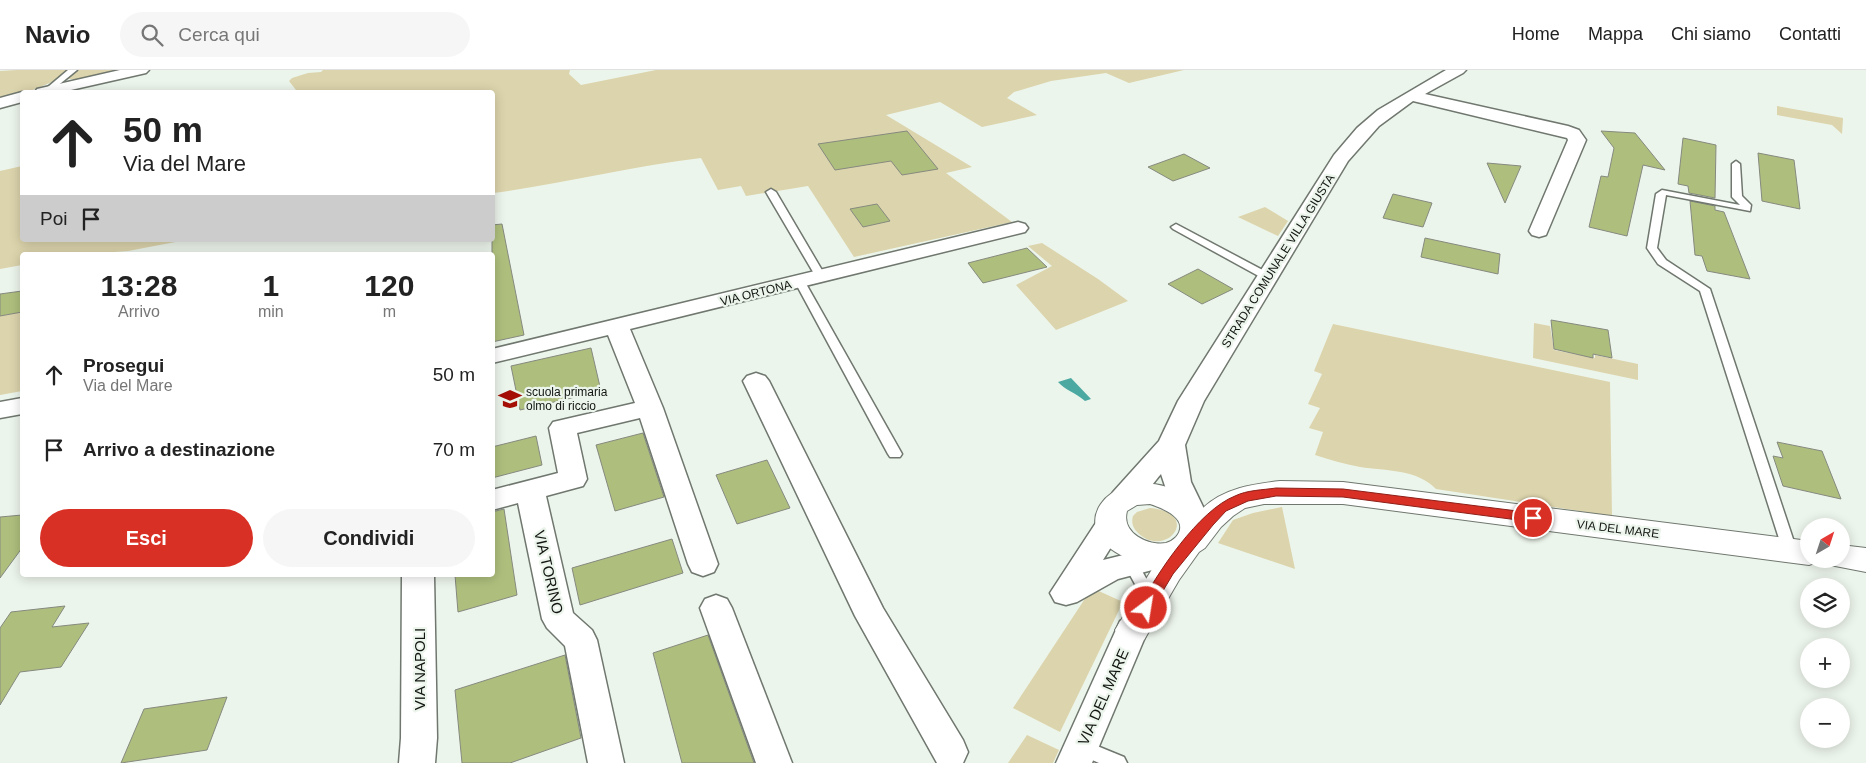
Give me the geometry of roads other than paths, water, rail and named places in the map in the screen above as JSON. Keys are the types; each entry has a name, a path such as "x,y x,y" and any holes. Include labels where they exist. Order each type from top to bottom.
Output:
{"street":[{"path":"53,90 142,70"},
{"name":"STRADA COMUNALE VILLA GIUSTA","path":"1171,445 1190,401 1340,159 1363,131 1376,119 1411,96 1458,70"},
{"path":"1411,96 1573,134 1577,140 1539,230"},
{"path":"0,103 20,98"},
{"name":"VIA ORTONA","path":"495,355 1018,228"},
{"path":"617,327 650,408 703,564"},
{"path":"756,381 871,616 950,752"},
{"path":"0,410 20,406"},
{"path":"495,499 572,479 562,428 650,408"},
{"path":"1132,630 1145,586 1168,570 1164,521 1171,445"},
{"path":"1164,521 1172,469 1171,445"},
{"name":"VIA TORINO","path":"530,490 558,619 580,640 606,763"},
{"name":"VIA DEL MARE","path":"1248,497 1276,492 1343,493 1799,552"},
{"path":"1164,521 1208,522 1222,508 1239,499 1248,497"},
{"path":"1164,521 1216,498 1248,497"},
{"path":"1850,558 1866,560"},
{"name":"VIA NAPOLI","path":"417,763 419,738 418,577"},
{"path":"716,608 774,763"},
{"name":"VIA DEL MARE","path":"1077,755 1132,630"}],"lane":[{"path":"47,90 73,70"},
{"path":"1736,164 1738,197 1747,208 1665,192 1661,194 1652,248 1662,262 1705,289 1799,552"},
{"path":"771,192 810,280 896,454"},
{"path":"1176,227 1268,277"},
{"path":"1077,755 1118,763"}],"water":[{"path":"1071,378 1091,399 1085,401 1058,382"}],"place":[{"name":"scuola primaria olmo di riccio","path":"510,399"}]}
